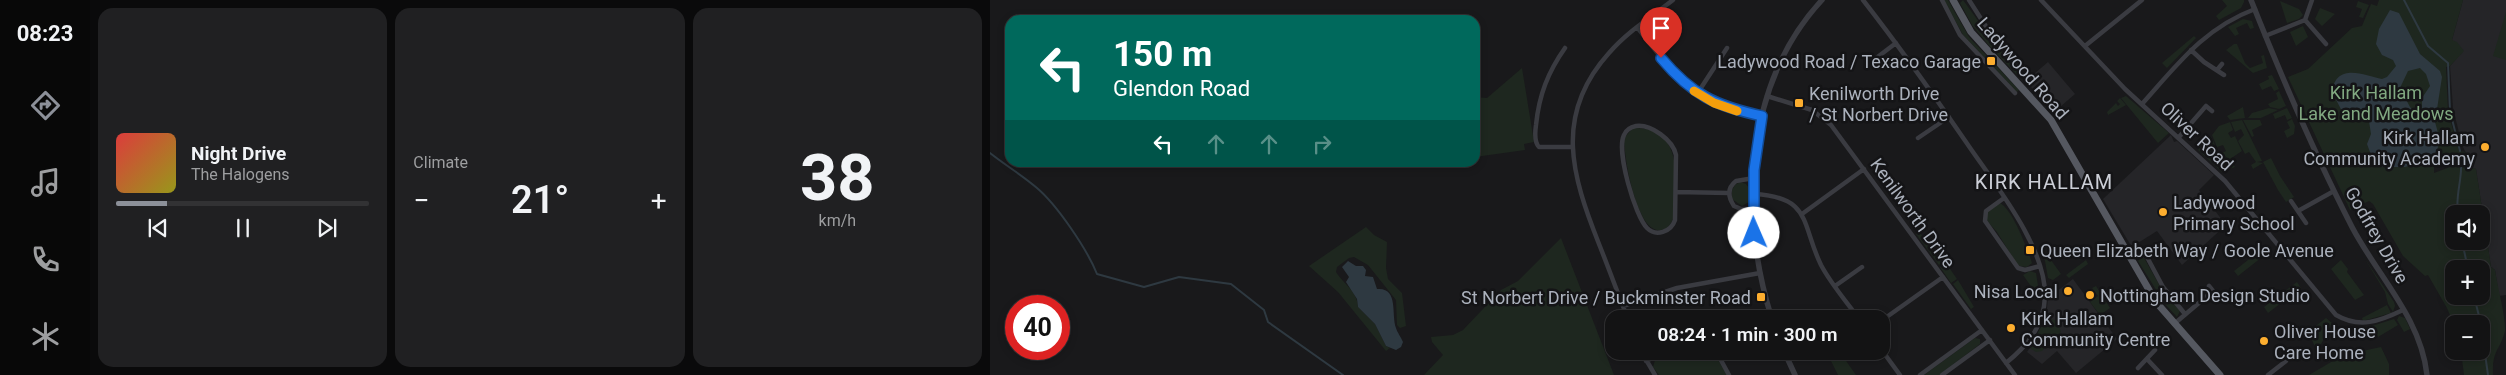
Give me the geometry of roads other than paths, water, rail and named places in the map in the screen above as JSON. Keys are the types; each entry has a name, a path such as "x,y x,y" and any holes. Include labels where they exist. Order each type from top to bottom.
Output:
{"main road":[{"name":"Ladywood Road","path":"1953,0 1971,32 2042,108 2054,125 2156,302 2220,375"}],"street":[{"path":"1625,310 1580,194 1574,169 1572,147 1577,111 1588,82 1608,54 1637,27 1673,0"},
{"path":"1770,310 1760,273 1754,233 1754,178 1762,116 1767,96 1785,50 1802,23 1822,0"},
{"path":"1863,0 1896,42 2004,198 2021,225 2040,266 2045,295 2039,324 2025,346 2006,363"},
{"name":"Ladywood Road","path":"1942,0 1955,28 2012,92"},
{"name":"Ladywood Road","path":"1969,0 1994,39 2020,63 2023,69"},
{"name":"Oliver Road","path":"2041,0 2142,104 2226,181 2336,315 2346,320 2366,324 2382,320 2403,310"},
{"path":"2085,46 2142,0"},
{"name":"Godfrey Drive","path":"2251,0 2281,79 2334,191 2360,242 2403,310 2420,342 2427,375"},
{"path":"2265,36 2305,20 2312,0"},
{"path":"2142,104 2191,50 2222,24 2255,9"},
{"path":"2305,20 2326,44"},
{"path":"1637,27 1675,75 1697,94 1723,106 1762,116"},
{"path":"1867,65 1896,42"},
{"path":"1565,48 1551,70 1540,98 1535,131 1536,145 1544,148 1572,147"},
{"path":"1697,94 1726,48"},
{"path":"2191,50 2224,75"},
{"path":"2217,70 2222,64"},
{"path":"1544,67 1551,70"},
{"name":"Kenilworth Drive","path":"1767,96 1820,115 1831,125 2015,375"},
{"path":"2179,137 2206,106 2212,111"},
{"path":"1918,138 1949,117"},
{"path":"1644,126 1673,145 1677,159 1676,192 1675,220 1672,227 1662,232 1648,230 1638,209 1623,165 1622,141 1628,129 1644,126"},
{"path":"1802,214 1864,169"},
{"path":"1754,178 1736,180 1730,187 1729,194 1734,206 1741,209 1754,209"},
{"path":"2298,211 2334,191"},
{"path":"1676,192 1729,194"},
{"path":"1754,194 1782,198 1794,205 1802,214 1817,254 1835,286 1852,310"},
{"path":"2004,198 1986,211 1984,220 2018,268 2026,270 2040,266"},
{"path":"2291,201 2306,224"},
{"path":"2131,259 2140,254 2147,257 2163,287 2185,314"},
{"path":"1835,286 1862,267"},
{"path":"1623,306 1686,286 1760,273"},
{"path":"1890,315 1942,277"},
{"path":"2174,324 2213,291 2209,286"},
{"path":"1920,375 1982,330"},
{"path":"1942,375 1990,340"},
{"path":"2138,368 2155,350"},
{"path":"2147,359 2162,375"},
{"path":"1721,360 1729,375"},
{"path":"1788,360 1795,375"},
{"path":"1889,360 1900,375"},
{"path":"1646,361 1655,375"},
{"path":"2268,375 2286,361"}],"waterway":[{"path":"2404,0 2428,46 2448,63 2450,111 2460,151"},
{"path":"990,153 1005,164"},
{"path":"2457,205 2461,164"},
{"path":"1009,167 1031,183 1053,205 1079,240 1097,274 1144,287 1179,277 1231,284 1264,310 1268,322 1343,375"},
{"path":"2464,250 2466,260"},
{"path":"2476,305 2479,315"},
{"path":"2486,360 2488,375"}],"place":[{"name":"Ladywood Road / Texaco Garage","path":"1991,61"},
{"name":"Kenilworth Drive / St Norbert Drive","path":"1799,103"},
{"name":"Kirk Hallam Community Academy","path":"2485,147"},
{"name":"Ladywood Primary School","path":"2163,212"},
{"name":"Queen Elizabeth Way / Goole Avenue","path":"2030,250"},
{"name":"Nisa Local","path":"2068,291"},
{"name":"Nottingham Design Studio","path":"2090,295"},
{"name":"St Norbert Drive / Buckminster Road","path":"1761,297"},
{"name":"Kirk Hallam Community Centre","path":"2011,328"},
{"name":"Oliver House Care Home","path":"2264,341"}],"district":[{"name":"KIRK HALLAM","path":"2044,182"}],"park label":[{"name":"Kirk Hallam Lake and Meadows","path":"2376,102"}]}
